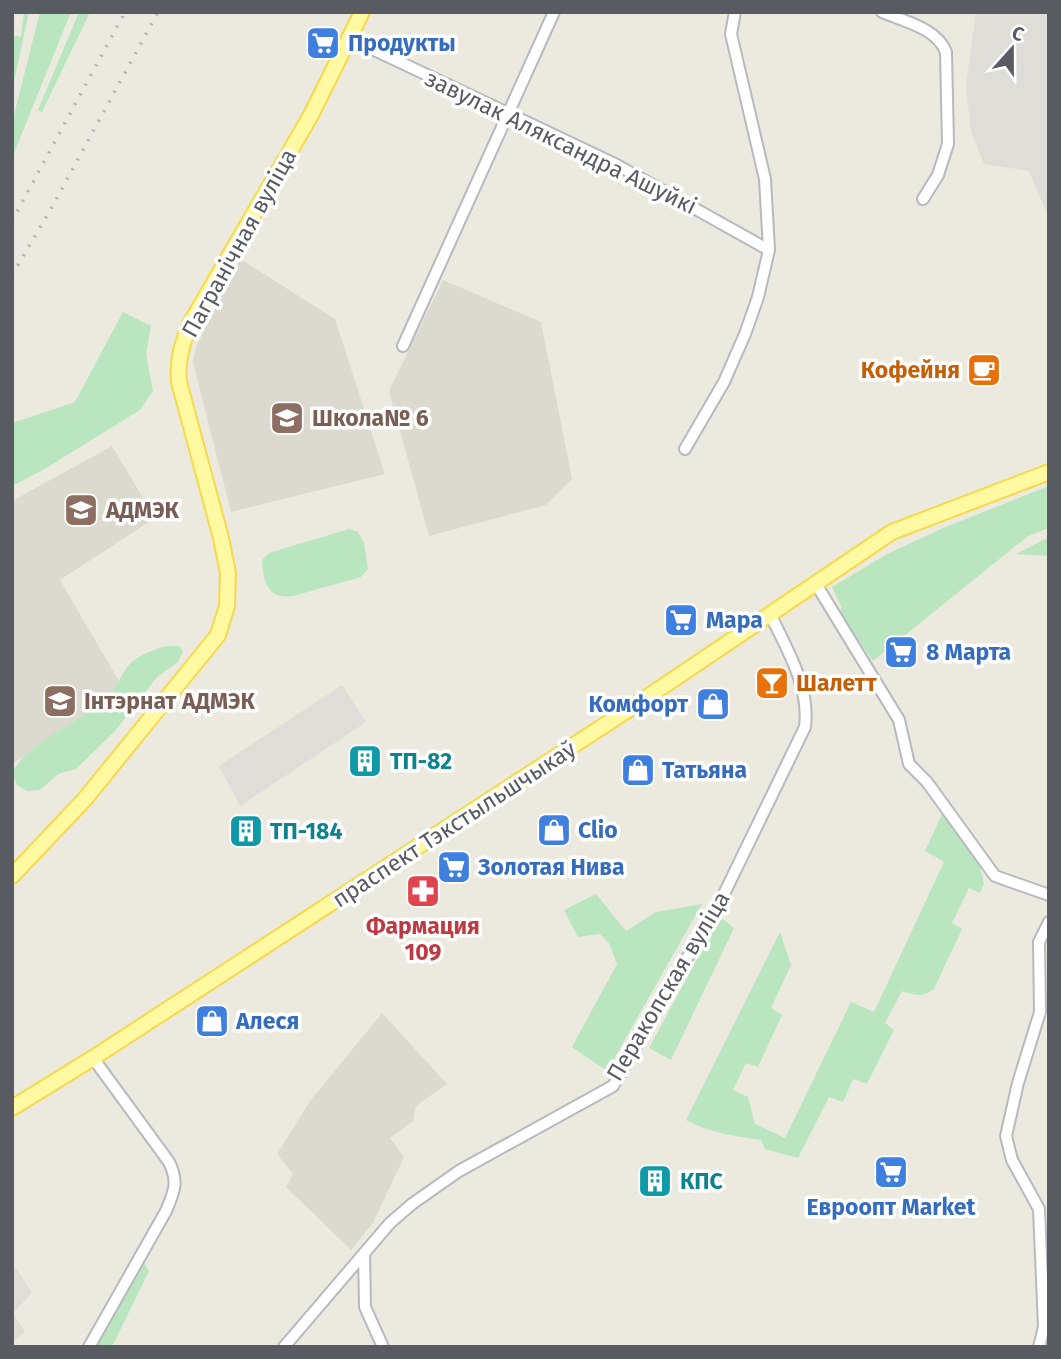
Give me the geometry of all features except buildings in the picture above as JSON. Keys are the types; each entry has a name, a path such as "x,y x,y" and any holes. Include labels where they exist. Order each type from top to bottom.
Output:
{"main road":[{"name":"Пагранічная вуліца","path":"12,876 85,799 218,635 225,614 228,573 179,382 181,346 190,324 311,115 351,39 362,12"},
{"name":"праспект Тэкстыльшчыкаў","path":"12,1108 93,1058 771,616 892,532 1049,472"}],"street":[{"path":"403,346 554,12"},
{"path":"685,449 724,382 745,334 758,297 769,250 765,179 732,34 735,12"},
{"path":"882,12 933,34 943,43 946,52 948,144 938,175 923,199"},
{"name":"завулак Аляксандра Ашуйкі","path":"351,39 617,164 769,250"},
{"path":"816,584 899,720 909,764 927,782 995,876 1049,895"},
{"name":"Перакопская вуліца","path":"284,1347 390,1223 431,1188 613,1086 723,896 805,727 808,708 802,687 771,616"},
{"path":"1039,1347 1044,1326 1039,1209 1012,1160 1006,1136 1018,1083 1040,1012 1040,942 1049,922"},
{"path":"89,1347 166,1211 174,1193 175,1174 93,1058"},
{"path":"364,1253 365,1307 383,1347"}],"shaded area":[{"path":"976,12 1049,12 1049,218 1029,171 984,164 971,132 966,86"},
{"name":"Школа№ 6","path":"240,259 335,319 385,474 231,512 193,362 196,347"},
{"path":"443,280 541,322 572,479 546,505 429,536 389,391"},
{"path":"112,446 155,518 60,580 120,683 108,697 83,717 12,764 12,501"},
{"path":"342,685 366,722 240,806 219,766"},
{"path":"382,1013 447,1084 416,1106 413,1121 390,1138 404,1157 373,1223 351,1250 286,1187 293,1174 277,1154 310,1101"},
{"path":"16,1268 32,1293 13,1313 25,1332 12,1343 12,1269"}],"green space":[{"path":"24,12 29,12 12,91 12,35 21,37"},
{"path":"40,12 71,12 12,158 12,123"},
{"path":"79,12 90,12 42,112 38,110"},
{"path":"123,312 151,326 146,354 153,391 140,410 12,486 12,423 75,402"},
{"path":"1049,486 1049,528 1028,536 873,661 839,612 842,608 832,587 887,554 943,528"},
{"path":"349,529 358,532 364,543 368,569 361,577 293,596 277,595 268,587 262,560 269,553"},
{"path":"1049,537 1049,556 1016,554"},
{"path":"166,646 179,646 183,651 178,662 157,677 115,731 76,769 58,774 40,790 27,791 17,785 12,774 29,752 108,697 128,666 136,659"},
{"path":"942,814 946,815 980,866 984,884 980,893 969,888 952,923 962,929 934,989 918,995 902,991 885,1023 894,1030 867,1084 853,1079 843,1102 829,1097 798,1158 765,1149 761,1140 713,1131 686,1120 780,932 791,965 771,1008 782,1015 758,1067 746,1063 733,1090 748,1097 755,1124 785,1138 851,1002 874,1012 944,862 925,851"},
{"path":"596,894 626,931 656,912 702,904 607,1071 572,1047 617,964 609,943 600,934 578,937 564,910"},
{"path":"720,917 734,928 671,1060 649,1048"},
{"path":"143,1261 149,1271 112,1347 95,1347"}],"railway":[{"path":"12,221 125,12"},
{"path":"12,275 158,12"}],"place":[{"name":"Продукты","path":"323,43"},
{"name":"Кофейня","path":"984,370"},
{"name":"Школа№ 6","path":"287,418"},
{"name":"АДМЭК","path":"81,510"},
{"name":"Мара","path":"681,620"},
{"name":"8 Марта","path":"901,652"},
{"name":"Шалетт","path":"772,683"},
{"name":"Інтэрнат АДМЭК","path":"60,701"},
{"name":"Комфорт","path":"713,704"},
{"name":"ТП-82","path":"365,761"},
{"name":"Татьяна","path":"638,770"},
{"name":"Clio","path":"554,830"},
{"name":"ТП-184","path":"246,831"},
{"name":"Золотая Нива","path":"454,867"},
{"name":"Фармация 109","path":"423,891"},
{"name":"Алеся","path":"212,1021"},
{"name":"Евроопт Market","path":"891,1172"},
{"name":"КПС","path":"655,1181"}]}
